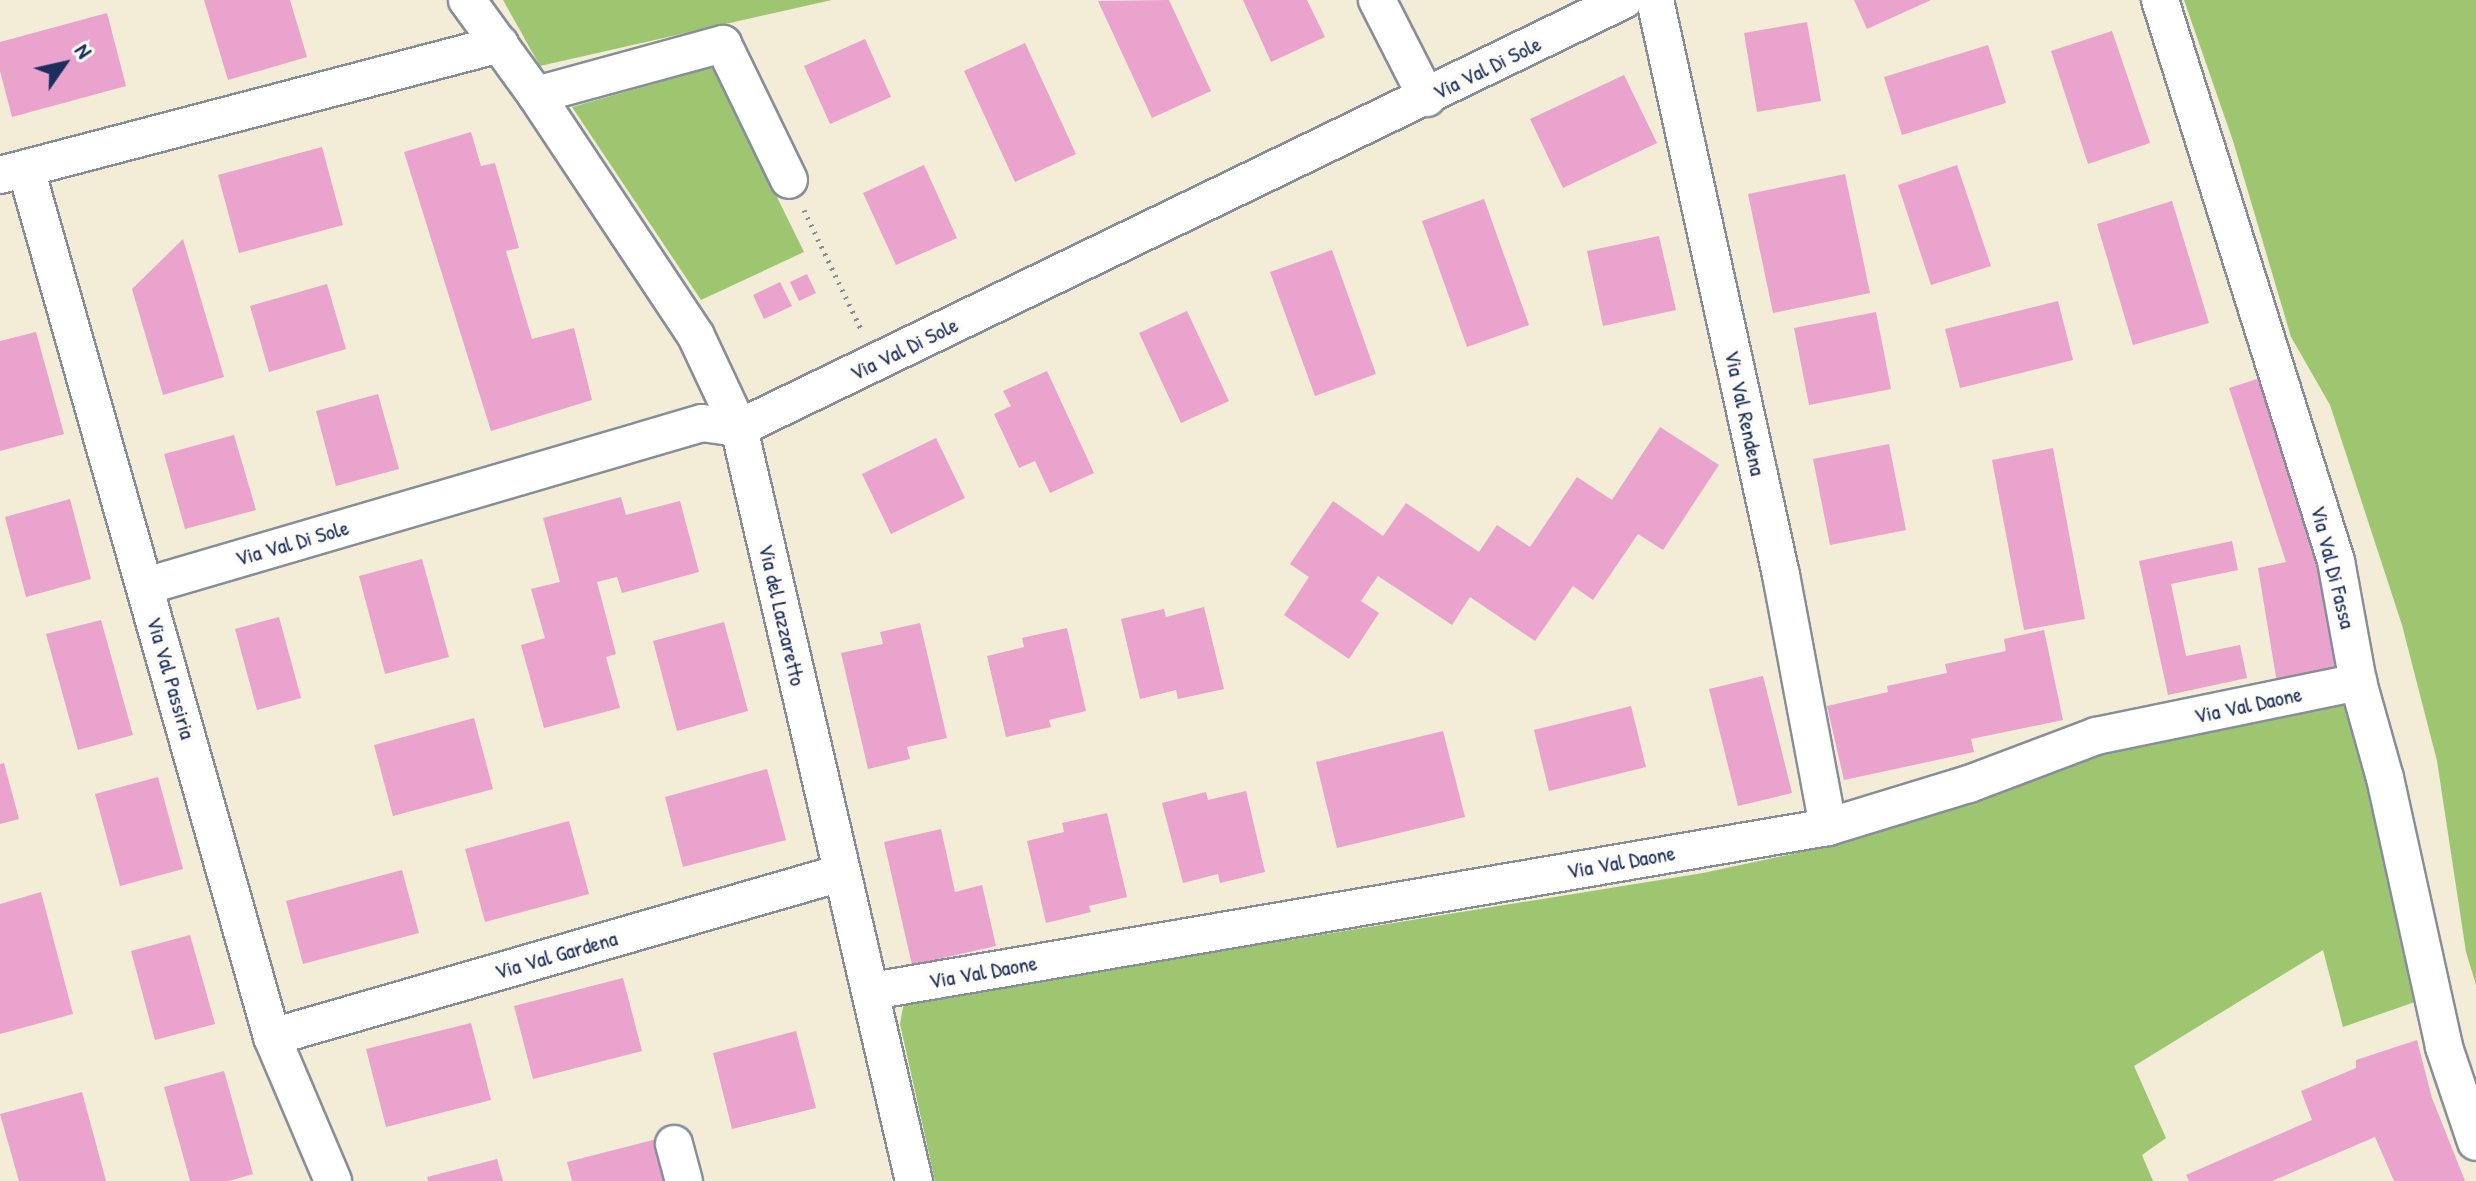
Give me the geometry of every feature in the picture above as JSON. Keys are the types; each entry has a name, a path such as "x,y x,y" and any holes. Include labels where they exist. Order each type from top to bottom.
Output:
{"street":[{"name":"Via del Lazzaretto","path":"467,0 536,95 696,336 739,428 914,1181"},
{"path":"1377,0 1427,98"},
{"name":"Via Val Di Sole","path":"146,586 702,423 739,428 1427,98 1624,0"},
{"name":"Via Val Rendena","path":"1655,0 1781,575 1828,827"},
{"name":"Via Val Di Fassa","path":"2160,0 2336,561 2358,682 2385,778 2444,1047 2476,1142"},
{"path":"13,172 500,44"},
{"path":"536,95 723,44 789,180"},
{"name":"Via Val Passiria","path":"13,172 146,586 272,1037 333,1181"},
{"name":"Via Val Daone","path":"872,991 1828,827 1969,784 2096,736 2358,682"},
{"name":"Via Val Gardena","path":"272,1037 841,873"},
{"path":"674,1144 684,1181"}],"path":[{"path":"789,180 869,344"}],"green space":[{"path":"503,0 832,0 540,66"},
{"path":"2184,0 2476,0 2476,985 2466,952 2437,761 2402,625 2330,405 2291,337 2233,141"},
{"path":"713,67 804,252 701,300 572,107"},
{"path":"2331,696 2357,716 2397,877 2415,1002 2343,1027 2323,950 2134,1066 2166,1138 2142,1155 2153,1181 935,1181 900,1024 904,1002 1703,873 1834,845 1933,815 2080,759 2210,722"}],"building":[{"path":"204,0 290,0 307,57 228,80"},
{"path":"1169,0 1211,91 1152,118 1098,1"},
{"path":"1243,0 1307,0 1325,37 1271,62"},
{"path":"1854,0 1931,0 1867,29"},
{"path":"107,13 126,86 12,117 0,71 0,42"},
{"path":"1807,22 1821,101 1757,112 1744,33"},
{"path":"2112,31 2150,143 2088,164 2051,51"},
{"path":"865,39 891,97 830,124 804,66"},
{"path":"1025,43 1076,154 1015,182 964,71"},
{"path":"1988,45 2006,103 1902,135 1884,77"},
{"path":"1624,75 1657,143 1563,188 1530,119"},
{"path":"471,132 481,166 495,163 519,248 506,251 532,339 574,328 592,400 491,431 404,152"},
{"path":"322,147 343,225 239,253 218,175"},
{"path":"924,165 957,238 896,265 863,193"},
{"path":"1957,165 1991,266 1931,285 1898,185"},
{"path":"1845,174 1870,293 1773,313 1748,194"},
{"path":"1484,199 1529,325 1467,347 1422,221"},
{"path":"2172,201 2209,323 2133,345 2097,224"},
{"path":"1659,236 1676,310 1603,326 1587,251"},
{"path":"183,239 224,377 163,395 132,289"},
{"path":"1332,250 1376,374 1315,396 1270,272"},
{"path":"807,274 816,293 799,301 790,282"},
{"path":"780,282 792,306 764,319 753,295"},
{"path":"327,284 346,349 269,372 250,306"},
{"path":"2058,301 2073,360 1960,388 1945,329"},
{"path":"1187,311 1229,401 1181,423 1139,333"},
{"path":"1876,312 1891,389 1809,405 1794,328"},
{"path":"36,332 64,434 0,451 0,341"},
{"path":"1047,371 1094,473 1050,493 1035,461 1019,468 994,414 1011,406 1003,391"},
{"path":"2263,377 2319,565 2339,678 2278,689 2258,568 2286,562 2229,388"},
{"path":"378,394 399,469 336,486 316,411"},
{"path":"1660,427 1719,465 1663,550 1638,534 1593,600 1573,586 1535,641 1470,597 1452,625 1378,576 1361,601 1379,613 1349,659 1284,615 1309,577 1290,564 1333,501 1383,536 1406,503 1479,552 1497,525 1530,547 1577,477 1612,500"},
{"path":"234,435 256,510 185,529 164,454"},
{"path":"936,438 965,498 891,534 862,474"},
{"path":"1889,444 1906,530 1830,545 1813,459"},
{"path":"2053,448 2085,619 2024,630 1992,460"},
{"path":"621,497 626,515 680,501 699,572 622,593 617,577 597,582 616,654 606,657 620,708 544,728 521,645 545,638 531,589 560,582 543,518"},
{"path":"70,499 91,579 26,597 5,517"},
{"path":"2232,541 2238,570 2171,584 2186,656 2240,645 2247,678 2168,695 2139,561"},
{"path":"422,559 449,657 385,674 359,576"},
{"path":"1204,607 1224,689 1178,699 1176,690 1140,699 1121,619 1164,609 1166,617"},
{"path":"279,617 301,698 257,710 235,629"},
{"path":"101,620 133,735 78,750 46,634"},
{"path":"724,622 748,711 677,731 653,641"},
{"path":"920,623 947,738 907,747 910,759 868,769 841,653 883,644 880,632"},
{"path":"1067,628 1086,711 1049,720 1051,727 1006,737 987,656 1024,647 1022,638"},
{"path":"2044,630 2063,720 1971,739 1974,752 1844,780 1827,706 1888,692 1887,686 1947,673 1945,664 2006,651 2004,639"},
{"path":"1763,676 1792,793 1738,806 1709,689"},
{"path":"1631,706 1646,767 1549,791 1534,730"},
{"path":"474,718 493,789 393,816 374,745"},
{"path":"1443,731 1465,817 1337,848 1316,762"},
{"path":"4,763 19,819 0,824 0,764"},
{"path":"767,769 786,840 683,867 665,797"},
{"path":"158,777 183,869 120,886 95,794"},
{"path":"1246,791 1265,872 1220,883 1218,874 1183,883 1162,803 1206,792 1208,800"},
{"path":"1107,813 1127,897 1089,906 1091,912 1046,923 1027,841 1064,832 1062,823"},
{"path":"569,821 589,894 485,922 465,849"},
{"path":"941,829 955,892 982,885 996,946 912,965 884,842"},
{"path":"402,870 419,933 303,964 286,901"},
{"path":"41,892 73,1014 0,1034 0,904"},
{"path":"190,935 215,1024 155,1040 131,951"},
{"path":"623,978 642,1051 533,1079 514,1006"},
{"path":"471,1023 491,1100 386,1127 366,1049"},
{"path":"796,1031 816,1108 732,1129 713,1053"},
{"path":"2417,1040 2432,1098 2465,1181 2394,1181 2375,1137 2272,1181 2189,1181 2186,1175 2312,1120 2301,1091 2356,1068 2356,1060"},
{"path":"224,1071 253,1174 229,1181 190,1181 164,1087"},
{"path":"82,1092 106,1181 19,1181 0,1114"},
{"path":"657,1139 668,1181 572,1181 567,1162"},
{"path":"497,1159 503,1181 428,1181 427,1177"}]}
